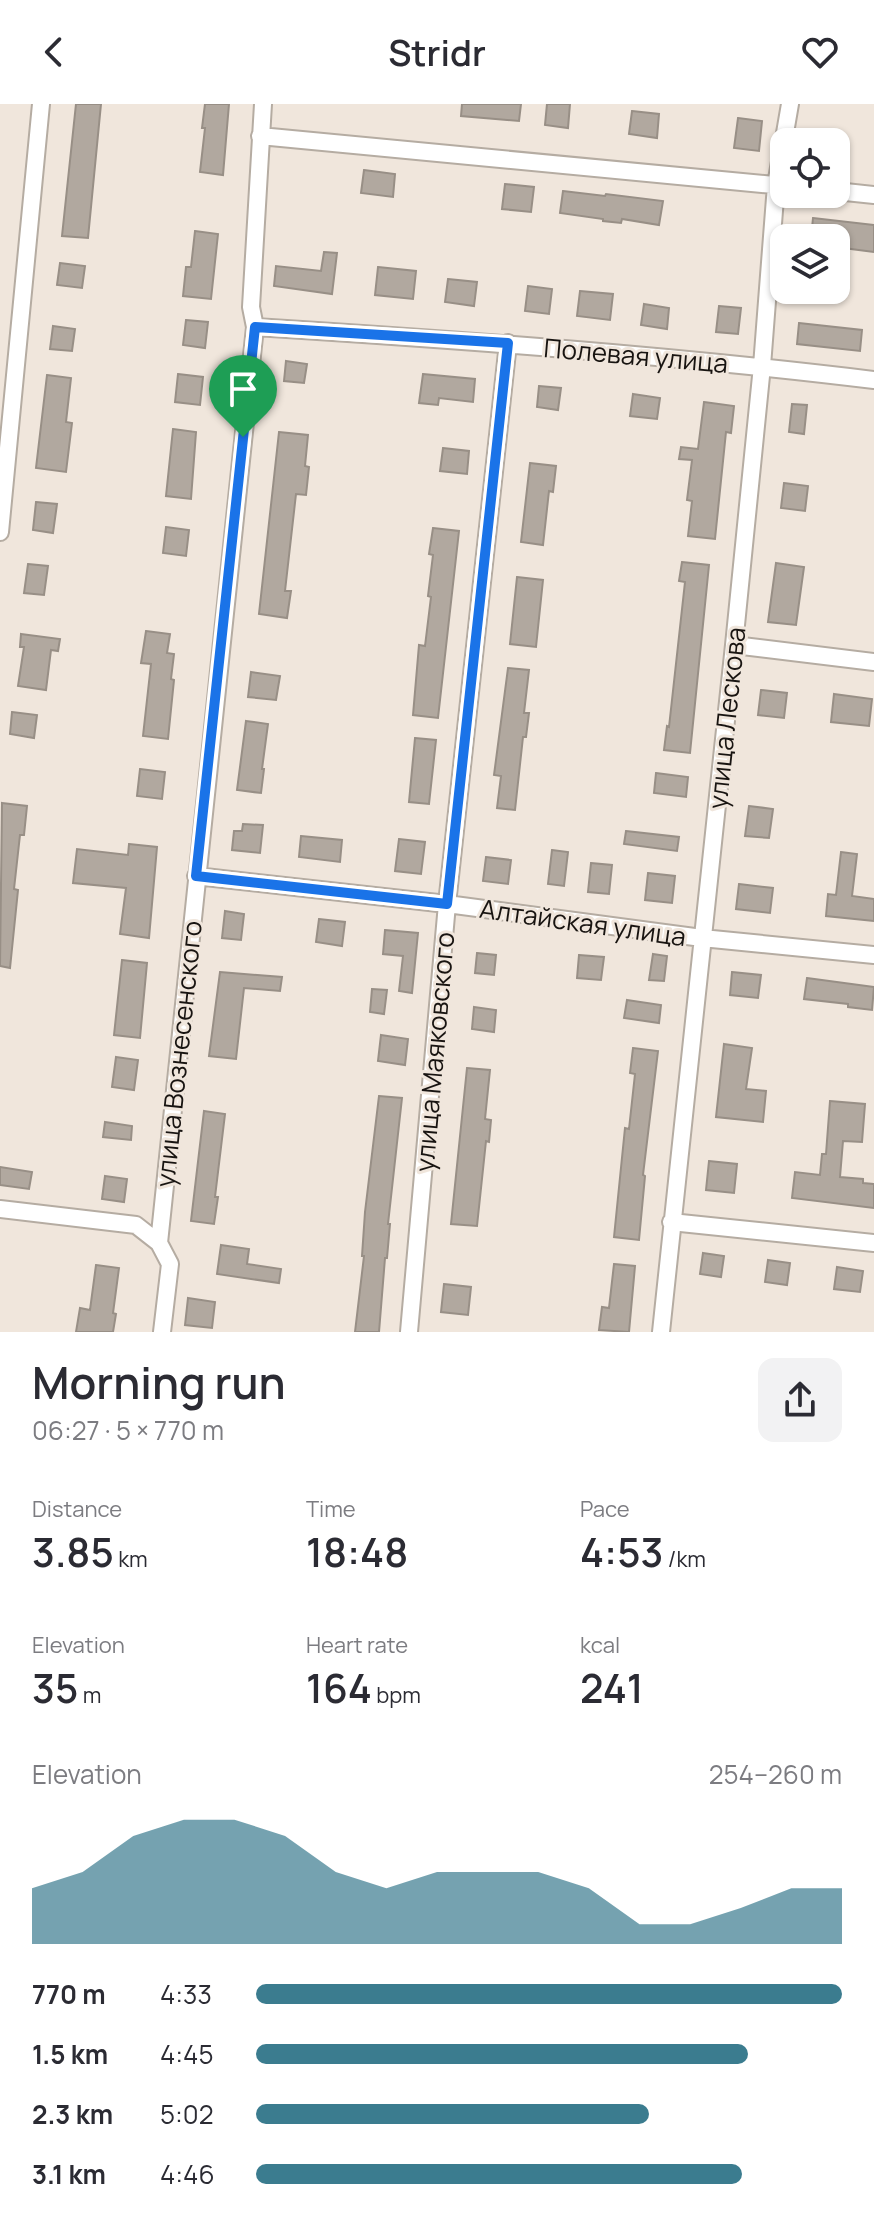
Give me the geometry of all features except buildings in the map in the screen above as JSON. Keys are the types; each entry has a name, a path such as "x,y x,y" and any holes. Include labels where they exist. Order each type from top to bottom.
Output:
{"street":[{"path":"0,532 41,104"},
{"name":"улица Вознесенского","path":"162,1332 170,1264 159,1243 255,327 251,307 263,104"},
{"name":"улица Лескова","path":"787,128 790,104"},
{"path":"260,136 770,184"},
{"path":"850,192 874,195"},
{"name":"улица Лескова","path":"661,1332 778,208"},
{"name":"Полевая улица","path":"255,327 508,343 762,366 874,380"},
{"name":"улица Маяковского","path":"409,1332 447,904 508,343"},
{"path":"734,645 874,662"},
{"name":"Алтайская улица","path":"196,876 447,904 702,938 874,955"},
{"path":"0,1209 136,1225 159,1243"},
{"path":"671,1222 874,1243"}],"route":[{"path":"255,327 508,343 447,904 196,876 243,437 255,327"}]}
